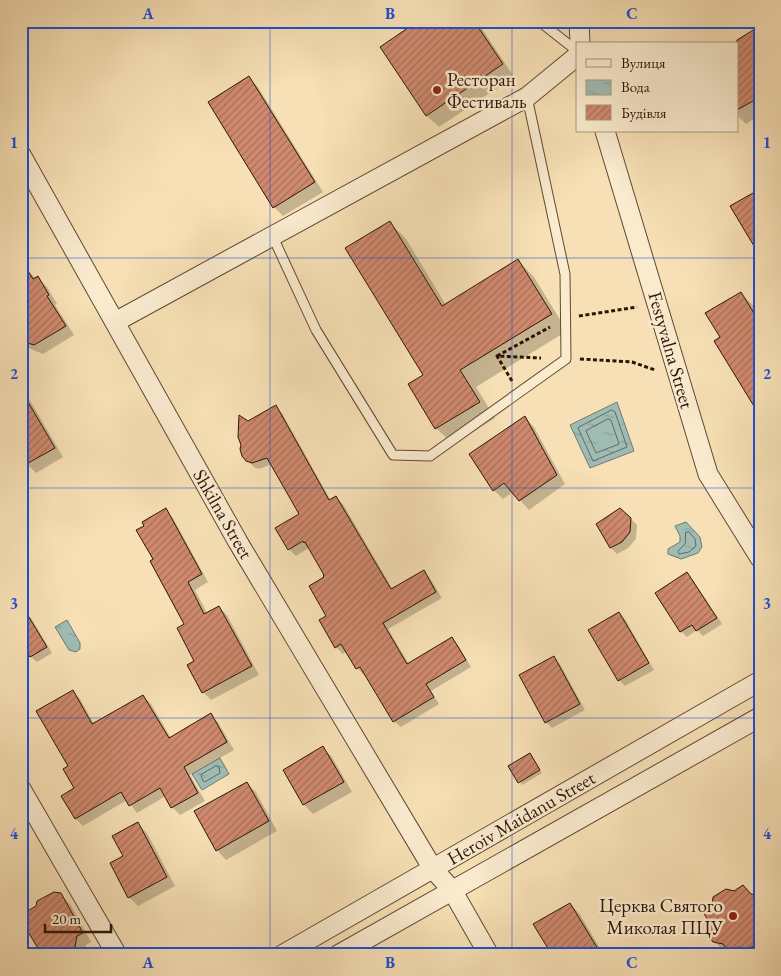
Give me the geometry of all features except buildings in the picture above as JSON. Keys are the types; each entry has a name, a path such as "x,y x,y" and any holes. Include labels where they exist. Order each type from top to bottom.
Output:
{"street":[{"path":"579,21 580,42"},
{"path":"115,322 527,97 576,57"},
{"name":"Festyvalna Street","path":"605,132 708,474 760,558"},
{"name":"Shkilna Street","path":"21,155 238,542 433,869 452,890 489,955"},
{"name":"Heroiv Maidanu Street","path":"282,955 760,681"},
{"name":"Heroiv Maidanu Street","path":"338,955 760,717"},
{"path":"21,789 117,955"}],"lane":[{"path":"539,21 576,50"},
{"path":"272,235 316,330 392,455 430,456 566,359 565,274 527,97"}],"water":[{"path":"617,402 634,451 590,468 570,425"},
{"path":"686,522 700,537 702,547 698,553 681,559 668,554 668,549 680,542 680,536 675,526"},
{"path":"67,620 80,643 80,649 76,652 69,650 55,627"},
{"path":"220,758 229,774 202,790 192,774"}],"place":[{"name":"Ресторан Фестиваль","path":"437,90"},
{"name":"Церква Святого Миколая ПЦУ","path":"733,916"}]}
